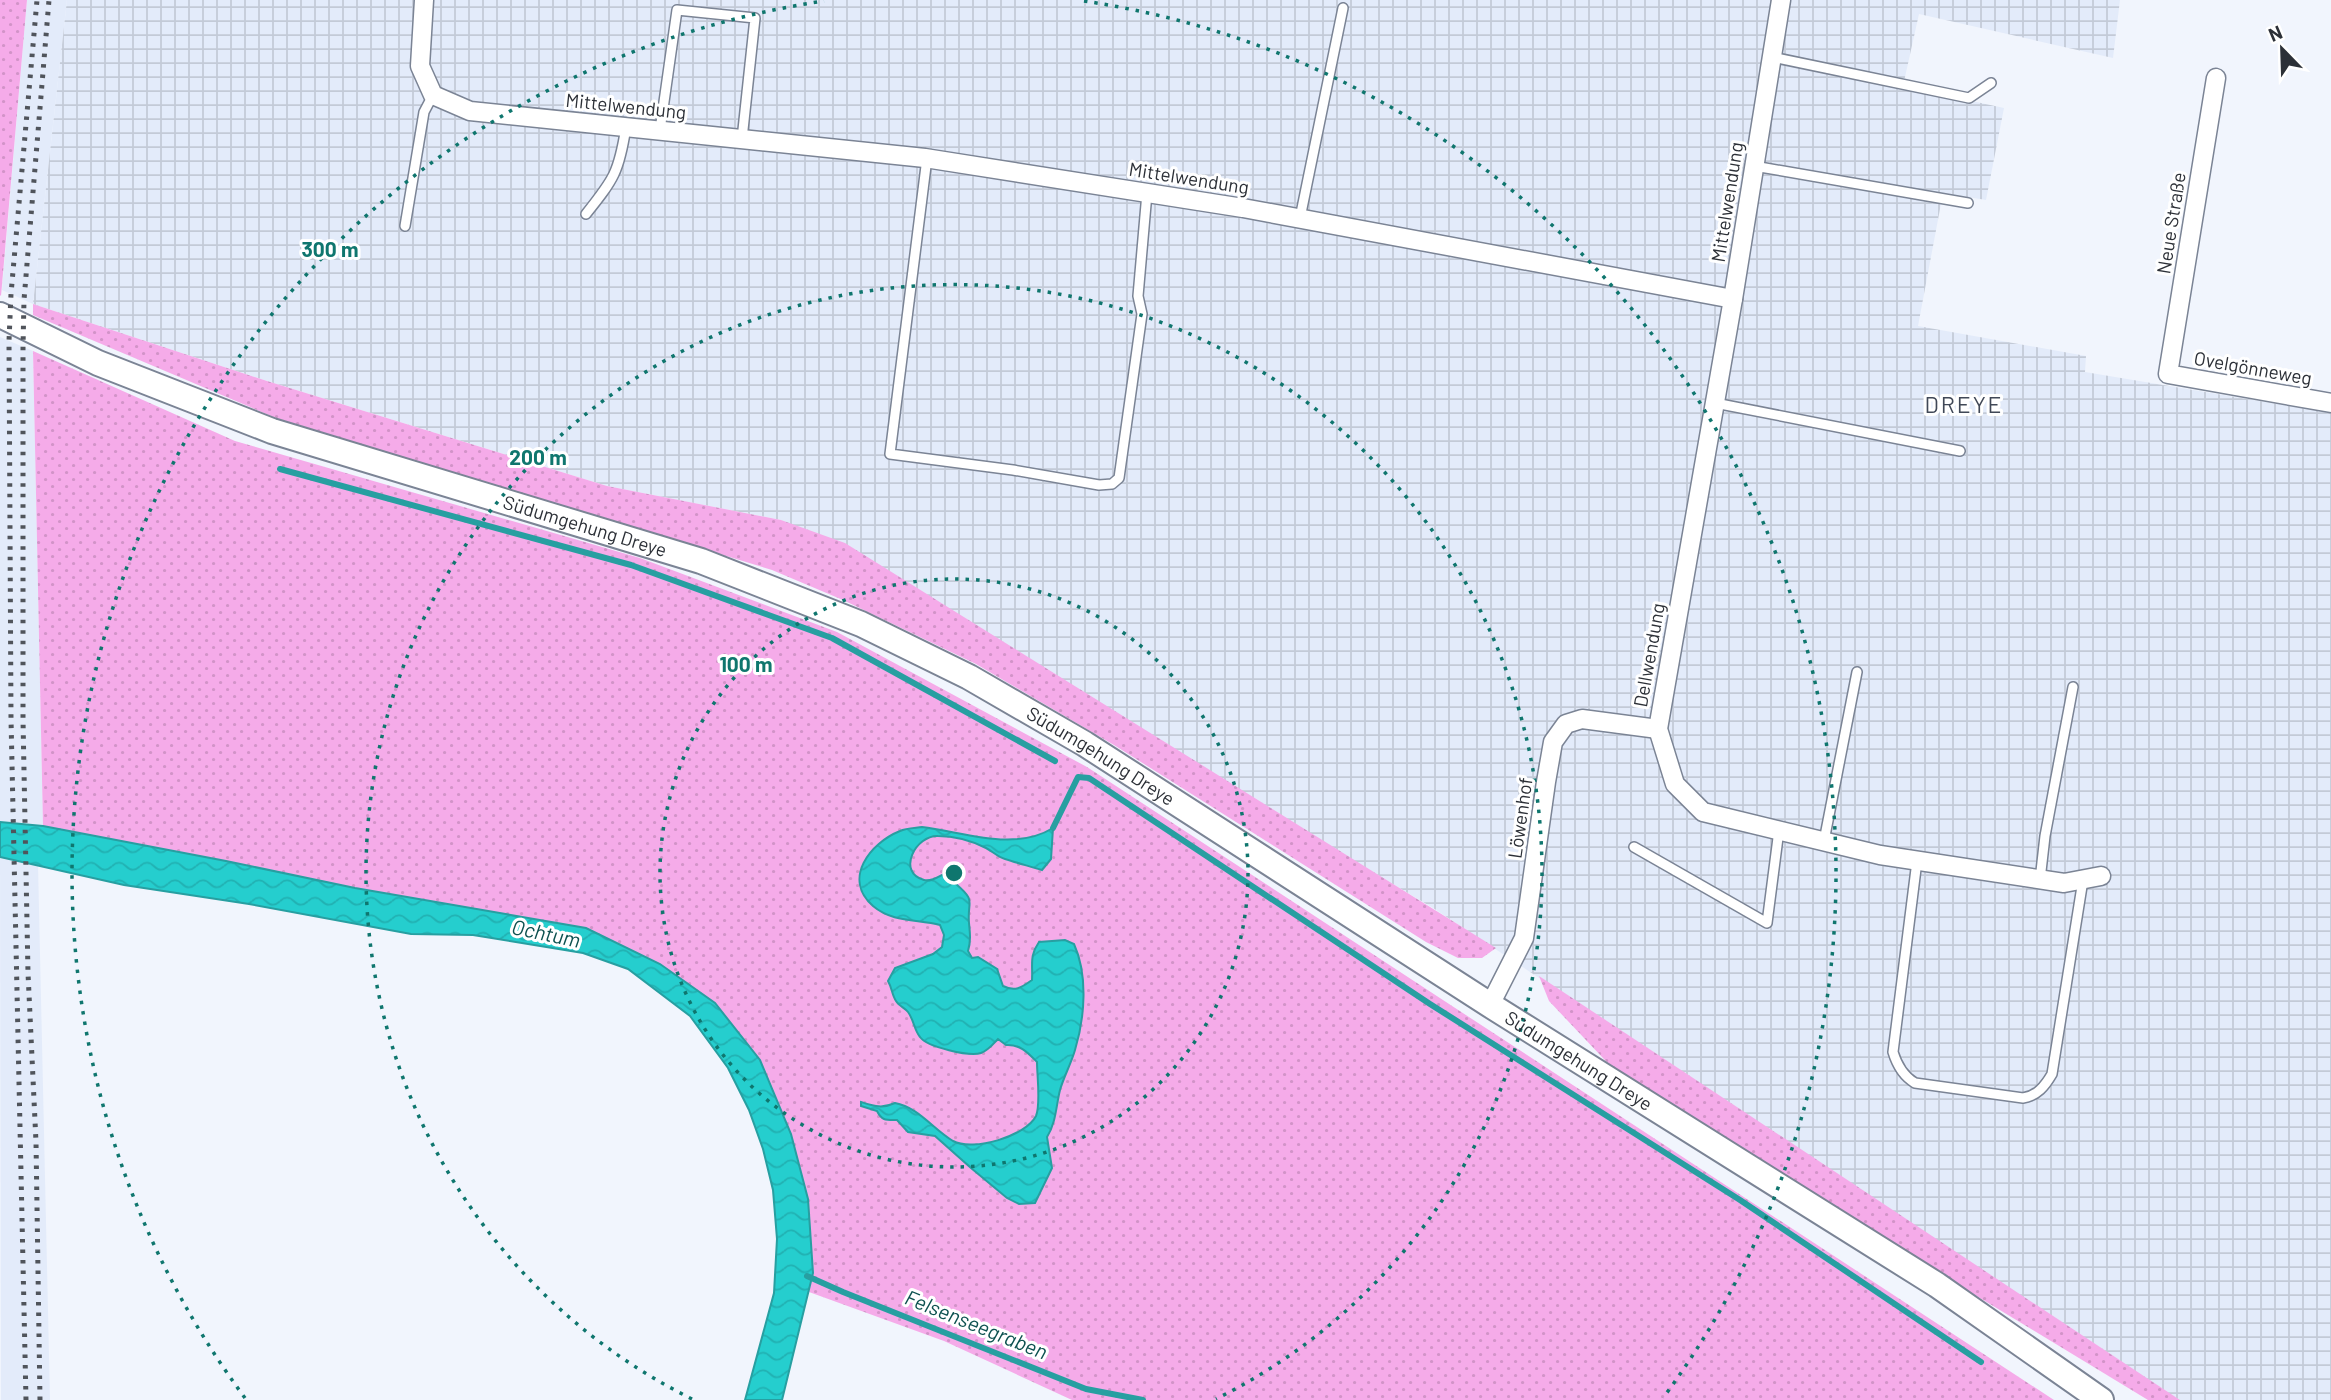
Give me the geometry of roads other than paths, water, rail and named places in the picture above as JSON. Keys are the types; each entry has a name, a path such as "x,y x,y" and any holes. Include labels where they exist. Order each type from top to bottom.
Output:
{"main road":[{"name":"Südumgehung Dreye","path":"0,315 98,363 272,431 701,562 861,624 969,677 1085,744 1490,1005 1937,1285 2101,1400"}],"street":[{"path":"424,0 419,65 433,95"},
{"name":"Mittelwendung","path":"433,95 470,110 928,158 1300,218 1733,299 1781,0"},
{"name":"Neue Straße","path":"2168,374 2217,78"},
{"name":"Dellwendung","path":"1733,299 1657,729 1675,784 1703,813 1824,841 1917,860 2040,880 2064,883 2102,876"},
{"name":"Ovelgönneweg","path":"2168,374 2331,403"},
{"name":"Löwenhof","path":"1490,1005 1524,938 1553,742 1566,724 1582,719 1657,729"}],"lane":[{"path":"1300,218 1343,8"},
{"path":"660,130 677,10 755,18 742,139"},
{"path":"1772,57 1969,98 1991,83"},
{"path":"405,226 424,113 433,95"},
{"path":"586,214 613,180 621,159 626,127"},
{"path":"928,158 890,454 1013,470 1099,485 1112,485 1119,478 1142,314 1138,296 1147,193"},
{"path":"1754,166 1968,203"},
{"path":"1715,403 1960,451"},
{"path":"1824,841 1857,672"},
{"path":"2040,880 2045,836 2073,687"},
{"path":"1634,848 1767,923 1779,831"},
{"path":"1917,860 1894,1052 1898,1064 1905,1075 1915,1083 2023,1098 2042,1089 2052,1074 2083,880"}],"water":[{"name":"Ochtum","path":"0,822 43,826 355,888 586,928 660,964 715,1003 760,1060 791,1134 808,1199 813,1273 782,1400 745,1400 774,1293 777,1239 773,1190 763,1149 749,1110 728,1068 690,1016 628,969 583,953 473,935 411,934 249,904 124,885 0,857"},
{"path":"922,827 1005,840 1038,835 1053,828 1051,859 1042,870 1002,858 975,843 944,836 930,837 923,841 910,862 911,870 916,876 927,880 947,875 967,894 970,902 968,951 972,958 978,957 997,969 1003,986 1018,988 1032,980 1033,956 1039,942 1065,940 1074,944 1083,982 1081,1024 1047,1137 1052,1168 1035,1203 1019,1204 1007,1198 935,1136 908,1132 897,1120 885,1119 877,1111 861,1106 861,1102 878,1106 895,1103 903,1105 953,1141 973,1145 1011,1136 1022,1130 1036,1116 1039,1097 1037,1062 1027,1052 1006,1045 998,1039 986,1050 976,1054 949,1050 924,1041 916,1031 908,1012 897,1003 888,981 895,968 933,954 942,947 944,935 940,925 897,918 873,906 864,896 860,874 870,853 879,844 902,830"}],"waterway":[{"path":"280,469 631,565 832,638 1055,761"},
{"path":"1053,828 1078,777 1089,778 1430,1004 1740,1200 1981,1362"},
{"name":"Felsenseegraben","path":"807,1276 1086,1389 1143,1400"}],"railway":[{"path":"26,1400 11,719 9,341 37,0"},
{"path":"40,1400 36,1142 28,973 23,720 23,347 24,300 49,0"}],"district":[{"name":"DREYE","path":"1964,405"}]}
